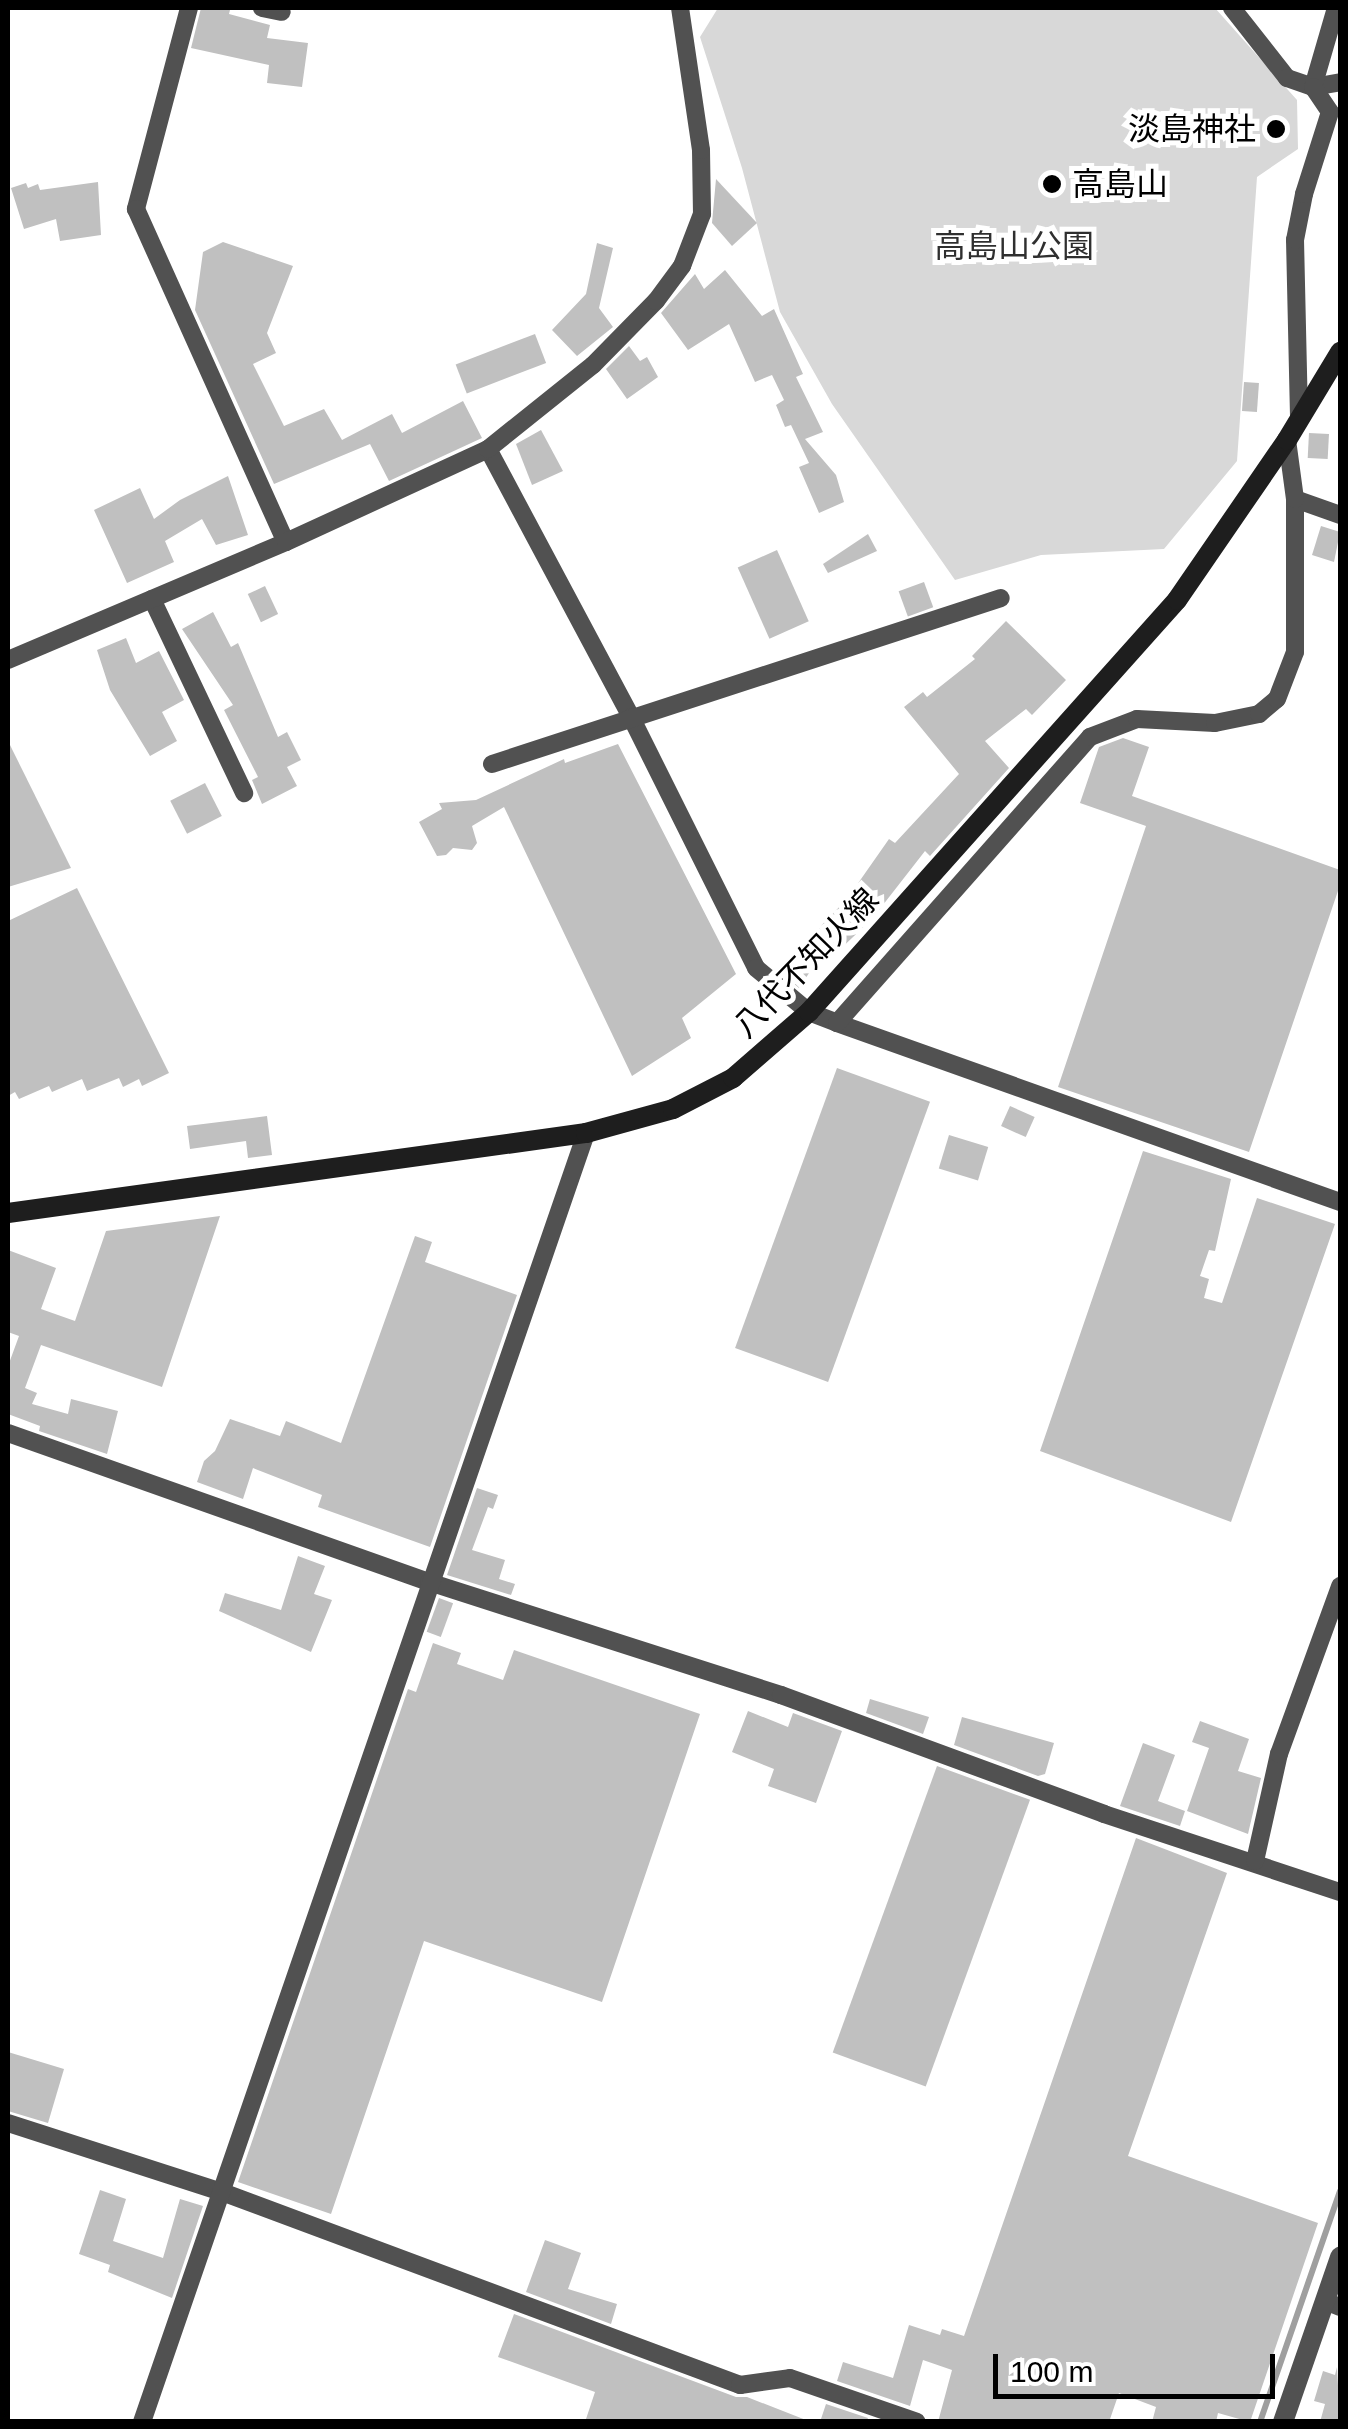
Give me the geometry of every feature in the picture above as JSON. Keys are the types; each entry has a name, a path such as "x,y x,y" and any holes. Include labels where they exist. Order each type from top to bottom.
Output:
{"main road":[{"name":"八代不知火線","path":"8,1213 586,1132 673,1110 732,1078 810,1012 1177,600 1287,440 1340,352"}],"street":[{"path":"189,8 136,209 151,251 286,542"},
{"path":"262,8 282,12"},
{"path":"8,660 286,542 488,450 593,365 656,302 682,266 702,214 702,150 680,8"},
{"path":"1232,8 1287,78 1314,87 1340,82"},
{"path":"1299,416 1295,240 1304,194 1330,112 1314,87 1336,8"},
{"path":"837,1023 1090,737 1136,719 1214,723 1259,714 1277,699 1295,652 1295,499 1287,440"},
{"path":"488,450 632,718 756,968 810,1012 837,1023 1340,1202"},
{"path":"1295,499 1340,515"},
{"path":"492,764 1001,598"},
{"path":"152,599 244,793"},
{"path":"142,2422 586,1132"},
{"path":"8,1433 429,1582 781,1695 1104,1814 1340,1892"},
{"path":"1255,1861 1279,1754 1340,1586"},
{"path":"8,2123 222,2192 740,2385 790,2378 916,2422"},
{"path":"1283,2422 1333,2304 1340,2256"}],"green space":[{"name":"高島山公園","path":"718,8 1215,8 1297,100 1298,149 1257,177 1237,461 1164,549 1041,555 955,580 832,404 780,312 742,168 700,37"}],"building":[{"path":"201,8 230,10 229,14 270,25 267,38 308,43 302,87 267,83 269,65 191,48"},
{"path":"716,179 757,223 732,246 712,223"},
{"path":"98,182 101,235 60,241 56,219 24,229 11,188 26,183 28,188 38,184 40,190"},
{"path":"223,242 293,266 267,333 276,353 253,364 284,426 324,409 342,440 392,414 402,433 463,401 482,438 389,481 370,444 274,484 195,310 203,252"},
{"path":"597,243 613,248 599,308 613,327 577,356 552,330 586,294"},
{"path":"725,270 762,316 774,309 803,374 796,377 823,432 805,439 836,475 844,502 819,513 799,467 809,463 791,425 785,427 776,405 784,400 772,375 755,382 729,324 688,350 661,313 695,274 704,289"},
{"path":"535,334 546,363 467,393 456,364"},
{"path":"629,346 640,361 647,357 658,377 627,399 606,369"},
{"path":"1244,382 1259,383 1257,412 1242,411"},
{"path":"541,430 563,471 532,485 516,444"},
{"path":"1309,433 1329,434 1328,459 1308,458"},
{"path":"228,476 248,535 216,545 202,519 165,541 174,562 127,583 94,510 140,488 154,519 180,500"},
{"path":"1321,526 1340,532 1334,562 1312,555"},
{"path":"868,534 877,551 828,573 823,564"},
{"path":"777,550 809,621 769,639 738,567"},
{"path":"924,582 933,607 908,617 899,591"},
{"path":"265,586 278,614 261,622 248,594"},
{"path":"213,612 231,647 238,643 278,737 287,732 301,760 287,767 297,786 262,804 252,780 258,777 224,710 233,705 182,629"},
{"path":"1006,621 1066,680 1032,715 1026,709 985,741 1009,768 930,856 925,851 872,919 833,956 826,948 799,988 778,970 785,959 794,965 813,934 847,899 889,839 895,843 959,774 904,707 923,692 927,697 975,659 972,656"},
{"path":"126,638 136,663 159,651 184,700 162,712 177,741 150,756 110,690 97,650"},
{"path":"1123,738 1149,747 1132,796 1340,870 1340,885 1249,1152 1058,1087 1146,826 1080,803 1099,747"},
{"path":"8,741 71,868 8,887"},
{"path":"618,744 736,974 682,1018 691,1038 632,1076 504,807 472,826 477,843 472,850 453,848 446,855 437,856 419,822 442,809 439,803 476,800 564,759 565,763"},
{"path":"205,783 222,816 187,834 170,801"},
{"path":"77,888 169,1073 142,1086 139,1079 123,1087 119,1078 87,1091 82,1079 52,1092 49,1086 19,1099 15,1092 8,1096 8,921"},
{"path":"837,1068 930,1102 828,1382 735,1348"},
{"path":"1010,1106 1035,1117 1026,1137 1001,1126"},
{"path":"267,1116 272,1155 248,1158 246,1141 190,1149 187,1126"},
{"path":"949,1135 988,1147 978,1180 939,1168"},
{"path":"1143,1151 1231,1179 1215,1251 1209,1250 1200,1276 1209,1279 1204,1298 1222,1303 1257,1198 1335,1224 1231,1522 1040,1451"},
{"path":"220,1216 162,1387 41,1345 25,1388 37,1393 32,1404 68,1414 71,1399 118,1411 107,1454 39,1431 40,1426 8,1414 8,1366 19,1336 8,1332 8,1250 56,1268 41,1309 75,1321 106,1231"},
{"path":"415,1236 432,1242 425,1262 517,1295 430,1547 318,1507 322,1495 253,1468 243,1499 197,1482 204,1461 215,1451 230,1419 280,1436 286,1421 341,1443"},
{"path":"477,1488 498,1495 493,1509 488,1507 472,1550 505,1560 499,1579 515,1584 511,1595 447,1575"},
{"path":"298,1556 325,1566 314,1594 332,1600 311,1652 219,1611 225,1593 281,1610"},
{"path":"439,1598 453,1603 441,1637 427,1632"},
{"path":"433,1643 461,1653 457,1664 503,1680 514,1650 700,1714 602,2002 424,1941 331,2214 238,2182 408,1689 416,1692"},
{"path":"870,1699 929,1717 923,1734 866,1713"},
{"path":"748,1711 788,1727 793,1713 842,1731 816,1803 768,1786 774,1769 732,1752"},
{"path":"962,1717 1054,1743 1045,1774 1038,1776 954,1745"},
{"path":"1200,1721 1249,1739 1238,1771 1261,1778 1248,1834 1187,1811 1209,1748 1192,1742"},
{"path":"1143,1743 1175,1755 1158,1801 1185,1811 1180,1826 1120,1806"},
{"path":"937,1766 1030,1800 926,2086 833,2053"},
{"path":"1136,1838 1227,1873 1128,2156 1318,2223 1250,2422 1218,2413 1216,2422 1152,2422 1156,2407 1119,2393 1109,2422 938,2422 952,2370 923,2360 910,2406 837,2381 843,2362 893,2378 909,2325 940,2335 942,2329 964,2336"},
{"path":"8,2052 64,2069 48,2123 8,2111"},
{"path":"100,2190 126,2199 113,2241 163,2258 180,2199 203,2206 172,2298 108,2272 110,2265 79,2254"},
{"path":"545,2240 581,2253 568,2289 617,2304 611,2324 526,2292"},
{"path":"514,2314 811,2422 585,2422 595,2392 498,2357"},
{"path":"1337,2367 1340,2422 1320,2422 1325,2404 1314,2401 1323,2371 1335,2375"},
{"path":"826,2404 868,2418 866,2422 820,2422"}],"waterway":[{"path":"1260,2422 1340,2191"}],"place":[{"name":"淡島神社","path":"1276,129"},
{"name":"高島山","path":"1052,184"}]}
